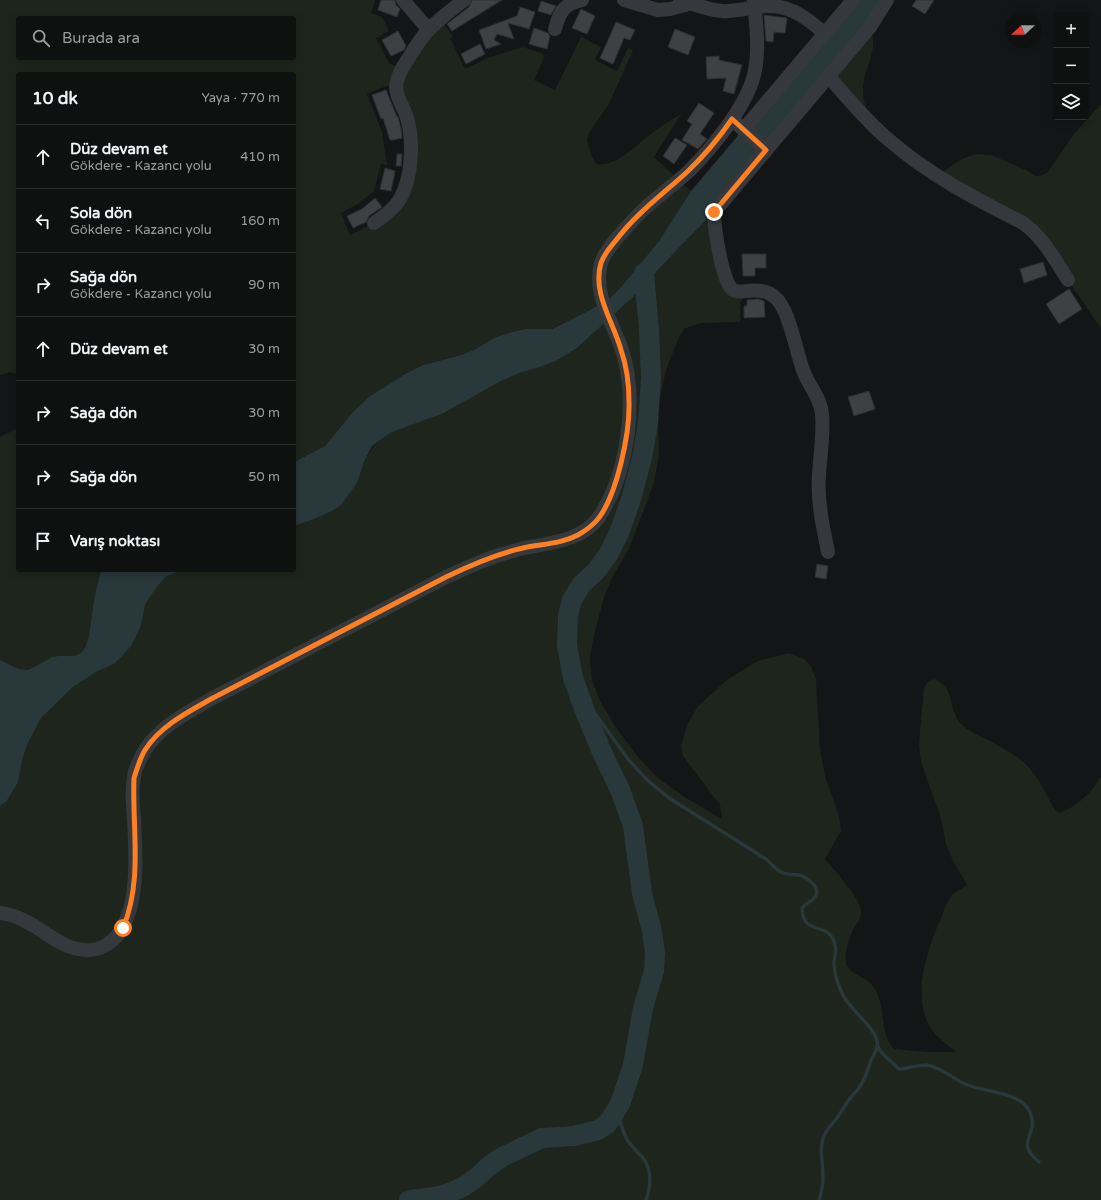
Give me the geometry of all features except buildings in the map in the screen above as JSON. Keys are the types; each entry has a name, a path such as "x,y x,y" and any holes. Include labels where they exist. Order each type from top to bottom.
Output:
{"street":[{"path":"402,0 428,30"},
{"path":"374,223 393,208 400,199 405,188 411,156 411,142 407,118 397,94 396,86 400,72 428,30 464,0"},
{"path":"555,29 559,15 564,8 582,0"},
{"path":"624,0 658,10 670,9 686,2 723,11 734,11 754,4 772,6 797,12 808,19 825,34"},
{"path":"746,132 853,0"},
{"path":"828,552 818,499 818,476 823,420 820,406 805,377 791,329 780,303 773,296 763,290 738,292 732,290 727,284 719,253 714,212 763,148 870,27 887,0"},
{"path":"0,913 8,914 24,920 72,948 93,950 110,943 117,937 123,928 132,899 136,854 133,799 134,778 138,763 145,750 153,739 165,728 183,715 211,699 446,577 474,564 522,548 568,539 578,535 598,519 606,506 622,462 628,427 629,403 626,364 599,290 601,262 626,227 706,153 732,119 744,100 751,86 754,75 757,52 754,4"},
{"path":"828,76 866,119 919,164 950,185 1032,229 1068,280"},
{"path":"732,119 763,148"}],"shaded area":[{"path":"0,0 374,0 371,13 382,17 389,31 376,38 389,63 402,69 441,19 453,37 450,38 465,69 488,58 523,47 543,54 544,58 534,80 555,90 581,37 601,47 595,60 617,71 628,48 633,50 609,104 589,133 587,140 592,157 596,164 604,164 619,159 655,130 681,114 654,157 691,191 659,241 621,287 609,299 551,329 525,329 494,338 474,350 423,365 405,374 351,414 325,446 296,461 296,72 16,72 16,374 10,372 0,375","holes":["389,85 396,86 411,156 393,208 374,223 350,235 341,213 358,204 374,191 381,164 387,165 382,132 367,94"]},
{"path":"853,0 887,0 714,212 632,298 577,348 556,361 501,381 444,413 390,433 372,446 364,462 357,483 341,505 332,511 296,525 296,461 325,446 351,414 369,397 405,374 423,365 461,355 474,350 494,338 509,333 525,329 552,329 609,299 621,287 659,241 691,191"},
{"path":"870,27 873,35 873,43 864,81 863,94 873,125 828,76"},
{"path":"1101,104 1101,329 1041,240 936,176 962,159 976,154 991,155 1026,170 1035,176 1041,176 1048,172 1074,134 1087,120 1089,120 1089,117"},
{"path":"714,212 723,271 742,292 742,302 740,302 740,322 702,323 684,329 679,337 666,370 658,407 659,455 654,483 629,549 612,578 604,597 594,635 590,657 592,680 600,701 615,726 637,756 658,778 683,796 722,819 720,805 683,756 681,746 687,725 698,706 728,679 758,661 789,653 804,659 811,666 816,679 820,749 825,776 839,816 841,831 825,859 852,891 860,905 861,911 860,919 848,942 846,963 850,970 868,981 876,991 886,1034 894,1049 927,1052 956,1052 932,1031 924,1014 922,1001 924,972 931,943 936,930 950,897 967,885 953,861 946,844 940,815 924,771 920,755 919,742 924,688 928,682 934,679 946,688 954,712 964,727 1018,757 1032,770 1055,810 1059,813 1078,803 1093,788 1101,776 1101,1200 0,1200 0,806 6,802 27,745 41,718 73,687 96,672 114,664 121,657 141,626 145,605 154,591 167,576 178,572 296,572 296,525 332,511 357,483 364,462 373,446 390,433 444,413 501,381 556,361 577,348 632,298"},
{"path":"16,429 16,572 101,572 94,599 89,636 85,648 81,653 74,656 58,656 46,660 27,670 19,669 0,660 0,437"},
{"path":"101,572 178,572 167,576 154,591 145,605 141,626 131,646 121,657 114,664 96,672 73,687 41,718 27,745 22,760 18,782 6,802 0,806 0,660 19,669 27,670 52,657 74,656 81,653 85,648 89,636 94,599"}],"waterway":[{"path":"409,1200 435,1197 463,1187 502,1157 542,1138 574,1136 598,1130 608,1123 620,1104 633,1065 643,1008 654,971 655,953 652,931 642,893 633,826 621,792 601,750 585,711 573,678 567,645 568,615 572,600 581,585 596,571 608,555 619,533 631,499 642,458 648,423 651,377 644,273"},
{"path":"573,678 594,712 628,759 647,780 669,798 766,859 779,871 785,874 802,876 812,882 816,888 815,897 802,908 803,917 811,926 827,932 832,937 836,947 834,963 839,987 846,1001 867,1024 875,1035 877,1041 876,1051 861,1085 823,1138 821,1150 823,1182 819,1200"},
{"path":"878,1047 882,1053 899,1069 924,1065 932,1066 942,1070 960,1082 1011,1096 1023,1103 1030,1112 1032,1122 1032,1129 1027,1144 1028,1149 1039,1162"},
{"path":"617,1109 621,1126 626,1137 646,1162 648,1167 650,1184 646,1200"}],"route":[{"path":"123,928 132,899 135,877 136,854 133,799 134,778 138,763 145,750 153,739 165,728 183,715 211,699 446,577 474,564 522,548 568,539 578,535 598,519 606,506 622,462 628,427 629,403 626,364 599,290 601,262 626,227 706,153 732,119 766,150 714,212"}]}
